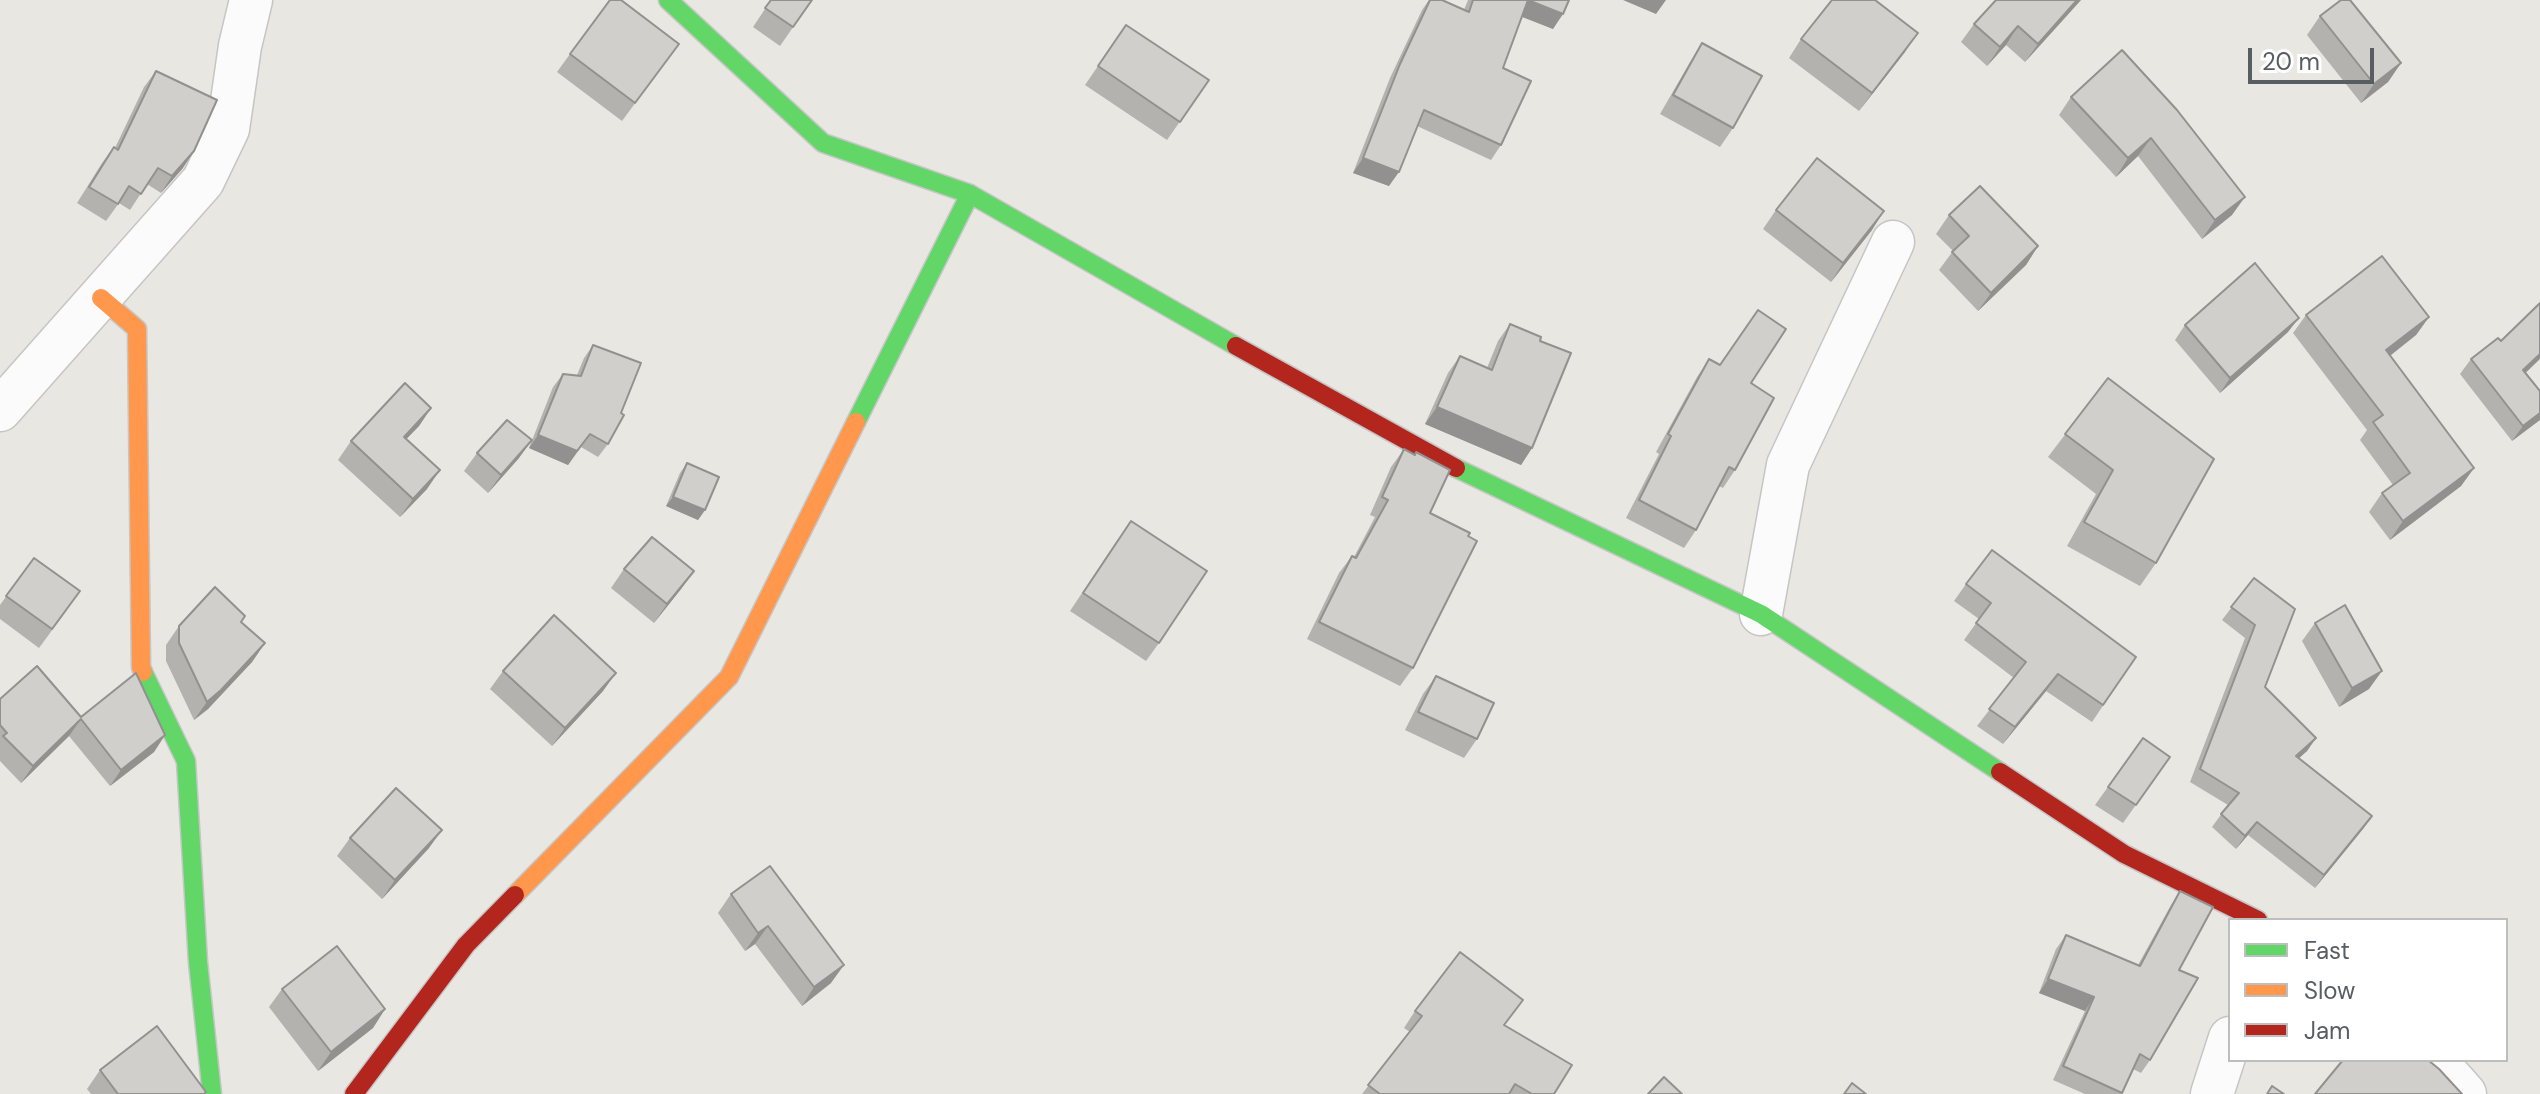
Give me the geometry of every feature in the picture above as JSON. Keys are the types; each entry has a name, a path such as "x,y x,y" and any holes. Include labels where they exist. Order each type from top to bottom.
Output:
{"street":[{"path":"0,410 203,181 228,129 240,46 251,0"},
{"path":"668,0 823,143 970,194 1428,455 1761,614 2124,854 2254,918"},
{"path":"354,1094 466,945 729,677 970,194"},
{"path":"1761,614 1788,465 1893,242"},
{"path":"101,298 137,329 141,667 186,761 198,962 212,1094"},
{"path":"2212,1094 2228,1044"},
{"path":"2437,1062 2465,1094"}],"building":[{"path":"610,0 621,0 679,44 635,103 570,54"},
{"path":"771,0 812,0 793,27 765,8"},
{"path":"1430,0 1442,0 1469,12 1473,0 1528,0 1503,68 1531,81 1501,145 1424,110 1399,172 1363,158 1400,64"},
{"path":"1528,0 1569,0 1563,14"},
{"path":"1832,0 1875,0 1918,33 1872,93 1801,39"},
{"path":"1996,0 2077,0 2038,44 2018,26 2000,47 1974,24"},
{"path":"2341,0 2350,0 2401,63 2374,84 2320,16"},
{"path":"1126,25 1209,80 1180,122 1098,66"},
{"path":"1702,43 1762,76 1733,128 1673,95"},
{"path":"2122,50 2177,110 2245,197 2215,220 2151,138 2128,158 2071,97"},
{"path":"156,71 217,100 194,151 172,176 158,168 141,194 129,186 118,204 89,187 114,147 118,150"},
{"path":"1817,158 1884,211 1843,263 1776,210"},
{"path":"1980,186 2038,246 1991,293 1952,252 1969,236 1949,215"},
{"path":"2382,256 2429,317 2386,350 2474,468 2403,521 2382,493 2410,473 2373,422 2383,415 2306,315"},
{"path":"2255,263 2299,318 2230,378 2185,325"},
{"path":"2540,303 2540,354 2523,370 2540,391 2540,413 2523,426 2471,359 2498,338 2501,341"},
{"path":"1758,310 1786,329 1751,383 1774,398 1735,470 1729,467 1696,530 1639,500 1671,436 1668,434 1709,359 1720,365"},
{"path":"1510,324 1541,337 1540,341 1571,353 1532,448 1437,407 1460,356 1492,370"},
{"path":"593,345 641,363 621,413 624,415 608,444 590,434 577,451 538,435 563,374 581,376"},
{"path":"2108,378 2214,459 2156,563 2084,522 2113,470 2065,434"},
{"path":"405,383 431,408 404,437 440,470 413,499 351,441"},
{"path":"507,420 532,440 501,475 477,453"},
{"path":"1404,449 1450,470 1430,513 1470,533 1468,536 1477,541 1413,668 1319,622 1352,556 1356,558 1388,500 1382,497"},
{"path":"687,463 719,477 705,510 673,497"},
{"path":"1131,521 1207,571 1159,643 1083,593"},
{"path":"652,537 694,571 667,604 624,569"},
{"path":"1992,550 2136,657 2103,705 2058,674 2015,727 1989,709 2026,662 1976,623 1991,603 1966,584"},
{"path":"34,558 80,591 52,629 6,596"},
{"path":"2254,578 2295,609 2265,687 2316,738 2296,756 2372,816 2324,875 2257,822 2245,836 2221,814 2239,793 2200,769 2255,625 2231,607"},
{"path":"215,587 245,616 241,622 265,643 207,702 179,643 179,626"},
{"path":"2345,605 2382,671 2352,688 2315,623"},
{"path":"554,615 616,673 565,728 503,671"},
{"path":"37,666 81,717 136,673 165,735 121,770 81,719 33,766 3,736 7,733 0,725 0,699"},
{"path":"1436,676 1494,703 1477,739 1418,712"},
{"path":"2143,738 2170,757 2136,805 2108,787"},
{"path":"396,788 442,830 395,880 350,838"},
{"path":"770,866 844,965 814,987 768,926 758,933 731,894"},
{"path":"2180,891 2213,907 2179,970 2198,978 2150,1060 2140,1054 2122,1093 2063,1066 2094,997 2048,979 2066,935 2140,966"},
{"path":"337,946 385,1009 331,1052 282,989"},
{"path":"1460,952 1523,1000 1504,1025 1572,1065 1554,1094 1532,1094 1515,1084 1509,1094 1380,1094 1368,1085 1422,1016 1415,1011"},
{"path":"157,1026 206,1092 204,1094 118,1094 100,1070"},
{"path":"2341,1062 2430,1062 2462,1094 2315,1094"},
{"path":"1664,1077 1682,1094 1648,1094"},
{"path":"1852,1083 1866,1094 1844,1094"},
{"path":"2272,1086 2284,1094 2267,1094"}],"traffic: fast":[{"path":"668,0 823,143 970,194 1236,346"},
{"path":"856,422 970,194"},
{"path":"1456,468 1761,614 2000,772"},
{"path":"143,672 186,761 198,962 212,1094"}],"traffic: slow":[{"path":"101,298 137,329 143,672"},
{"path":"515,895 729,677 856,422"}],"traffic: jam":[{"path":"1236,346 1456,468"},
{"path":"2000,772 2124,854 2254,918"},
{"path":"354,1094 466,945 515,895"}]}
